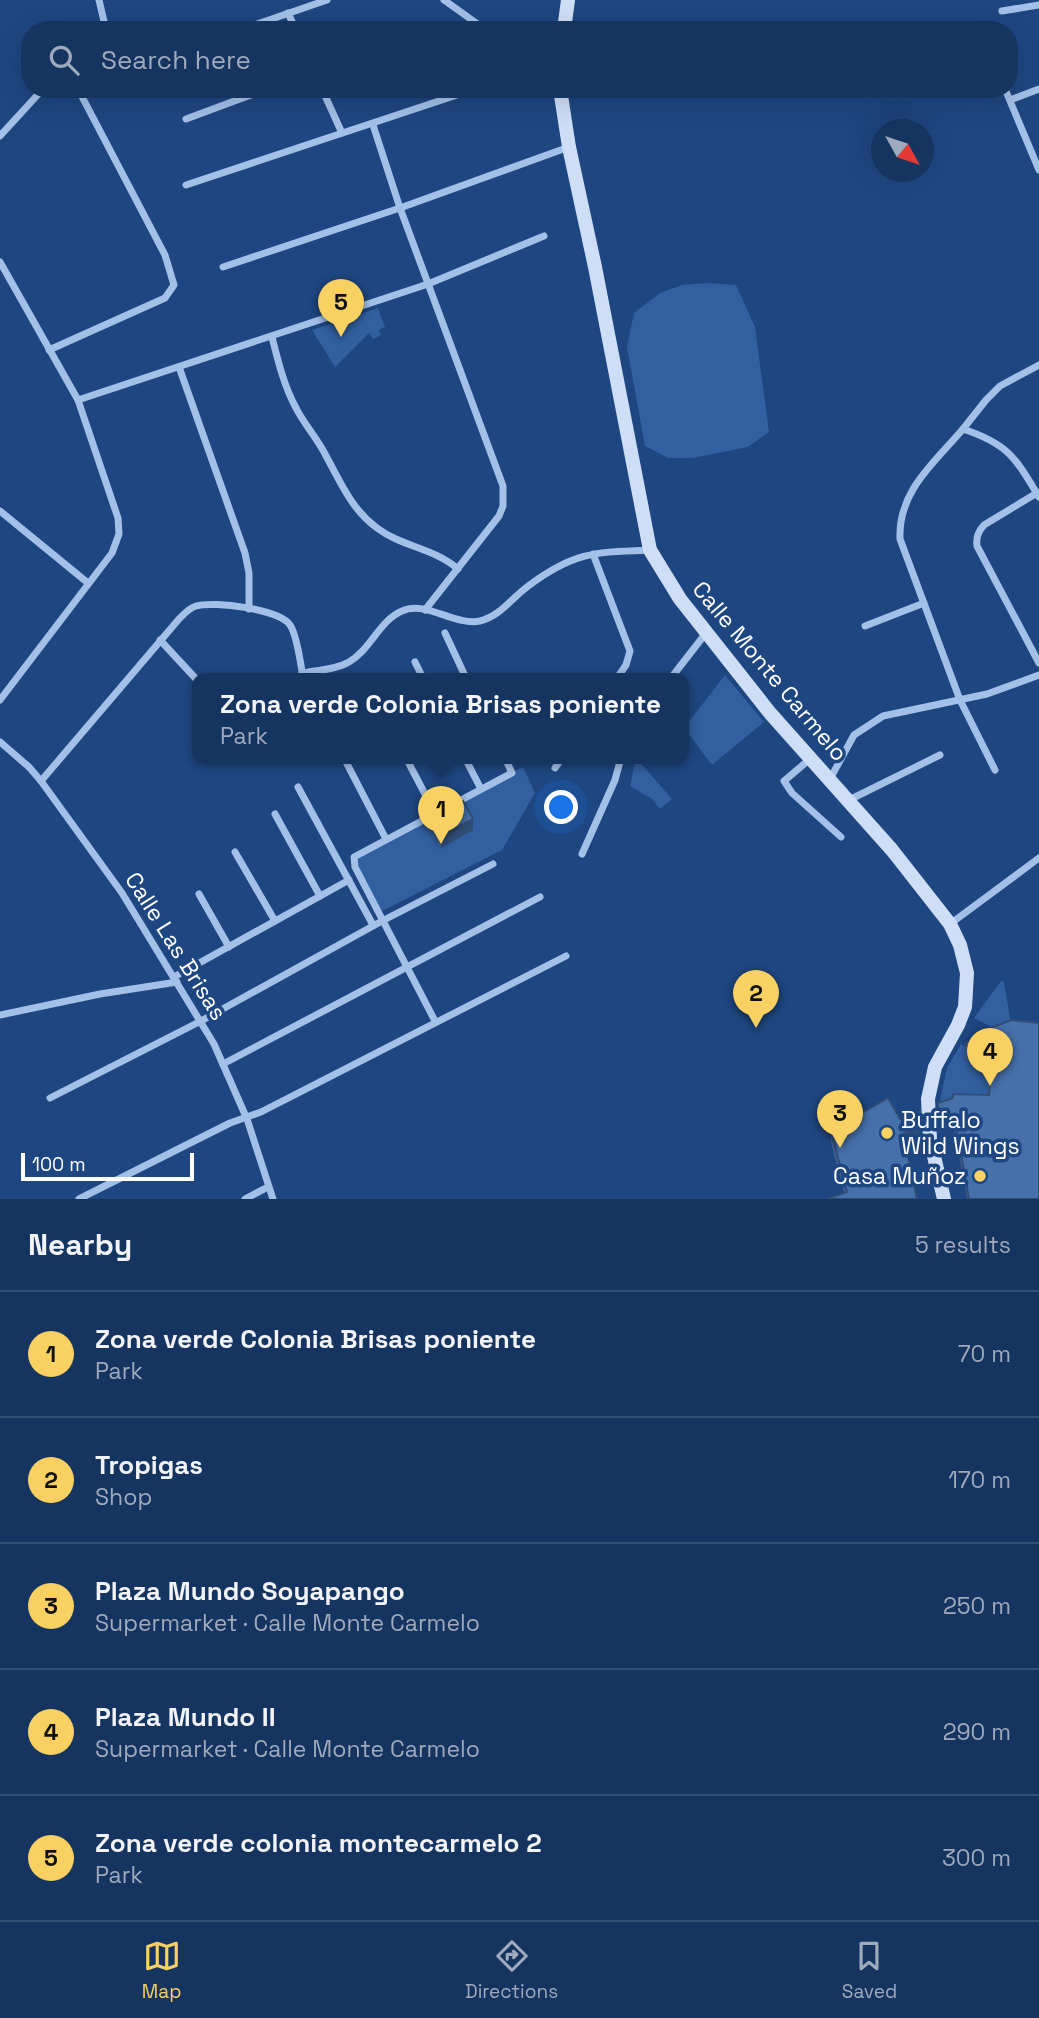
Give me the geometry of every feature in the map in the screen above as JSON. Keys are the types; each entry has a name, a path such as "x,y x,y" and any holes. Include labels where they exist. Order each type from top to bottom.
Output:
{"street":[{"path":"99,0 104,21"},
{"path":"265,21 324,0"},
{"path":"444,0 473,21"},
{"path":"565,21 568,0"},
{"path":"1002,11 1039,5"},
{"path":"288,13 292,21"},
{"path":"1018,97 1039,89"},
{"path":"0,136 35,98"},
{"path":"49,350 165,298 174,285 164,254 83,98"},
{"path":"186,119 243,98"},
{"path":"326,98 342,133"},
{"path":"186,185 450,98"},
{"name":"Calle Monte Carmelo","path":"561,98 650,550 680,599 706,633 770,713 892,850 950,924 960,945 967,973 965,1007 935,1067 928,1099 930,1139 944,1199"},
{"path":"1015,98 1010,100 1039,170"},
{"path":"373,125 400,208 504,495 499,516 425,610"},
{"path":"223,267 400,208 569,147"},
{"path":"78,400 428,284 544,236"},
{"path":"0,262 78,400 120,526 112,553 0,700"},
{"path":"272,337 292,400 354,507 379,530 443,557 458,569"},
{"path":"995,770 960,700 923,603 900,539 901,512 915,485 986,400 1000,386 1039,365"},
{"path":"179,367 245,553 249,573 248,609"},
{"path":"963,429 986,437 1009,451 1038,495 984,525 976,540 1039,663"},
{"path":"0,511 88,583"},
{"path":"310,673 348,662 362,651 397,613 405,609 425,610 477,621 491,617 525,588 561,563 593,554 650,550"},
{"path":"593,554 630,651 620,673"},
{"path":"865,626 923,603"},
{"path":"40,781 184,613 196,606 216,604 248,609 275,615 289,623 303,673"},
{"path":"445,633 464,673"},
{"path":"675,673 706,633"},
{"path":"160,640 192,675"},
{"path":"415,662 420,673"},
{"path":"830,779 854,735 883,716 987,694 1039,675"},
{"name":"Calle Las Brisas","path":"0,741 29,767 122,893 201,1021 247,1119 273,1199"},
{"path":"849,800 940,755"},
{"path":"811,758 784,782 792,793 841,837"},
{"path":"347,764 386,839"},
{"path":"409,764 435,813"},
{"path":"468,764 481,789"},
{"path":"435,1021 353,862 358,854 512,773 508,764"},
{"path":"555,768 558,764"},
{"path":"582,854 615,780 619,764"},
{"path":"298,787 373,925"},
{"path":"275,814 320,896"},
{"path":"235,852 275,922"},
{"path":"950,924 1039,858"},
{"path":"50,1098 201,1021 382,920 493,863"},
{"path":"0,1015 176,980 349,880"},
{"path":"199,894 229,947"},
{"path":"223,1064 540,897"},
{"path":"79,1199 230,1123 247,1119 566,956"},
{"path":"245,1199 268,1187"}],"shaded area":[{"path":"682,285 736,285 755,327 769,432 748,447 693,458 668,458 645,446 627,347 634,313 660,293"},
{"path":"378,308 385,327 379,330 381,335 373,339 369,333 335,367 312,330"},
{"path":"725,675 764,722 712,765 689,735 689,722"},
{"path":"635,764 641,764 672,799 660,809 652,799 630,786"},
{"path":"523,767 535,793 502,850 378,913 354,857"},
{"path":"1001,981 1004,982 1011,1024 995,1029 974,1018"},
{"path":"961,1044 972,1051 991,1080 989,1107 939,1105 947,1068"}],"building":[{"path":"463,801 473,819 441,836 431,818"},
{"path":"1011,1020 1039,1023 1039,1199 969,1199 954,1115 939,1120 938,1103 953,1098 953,1094 989,1095 991,1069 965,1044 978,1033"},
{"path":"888,1098 900,1119 920,1111 920,1128 903,1134 917,1199 828,1199 847,1192 831,1131"}],"place":[{"name":"Zona verde colonia montecarmelo 2","path":"341,337"},
{"name":"Zona verde Colonia Brisas poniente","path":"441,844"},
{"name":"Tropigas","path":"756,1028"},
{"name":"Plaza Mundo II","path":"990,1086"},
{"name":"Buffalo Wild Wings","path":"887,1133"},
{"name":"Plaza Mundo Soyapango","path":"840,1148"},
{"name":"Casa Muñoz","path":"980,1176"}]}
